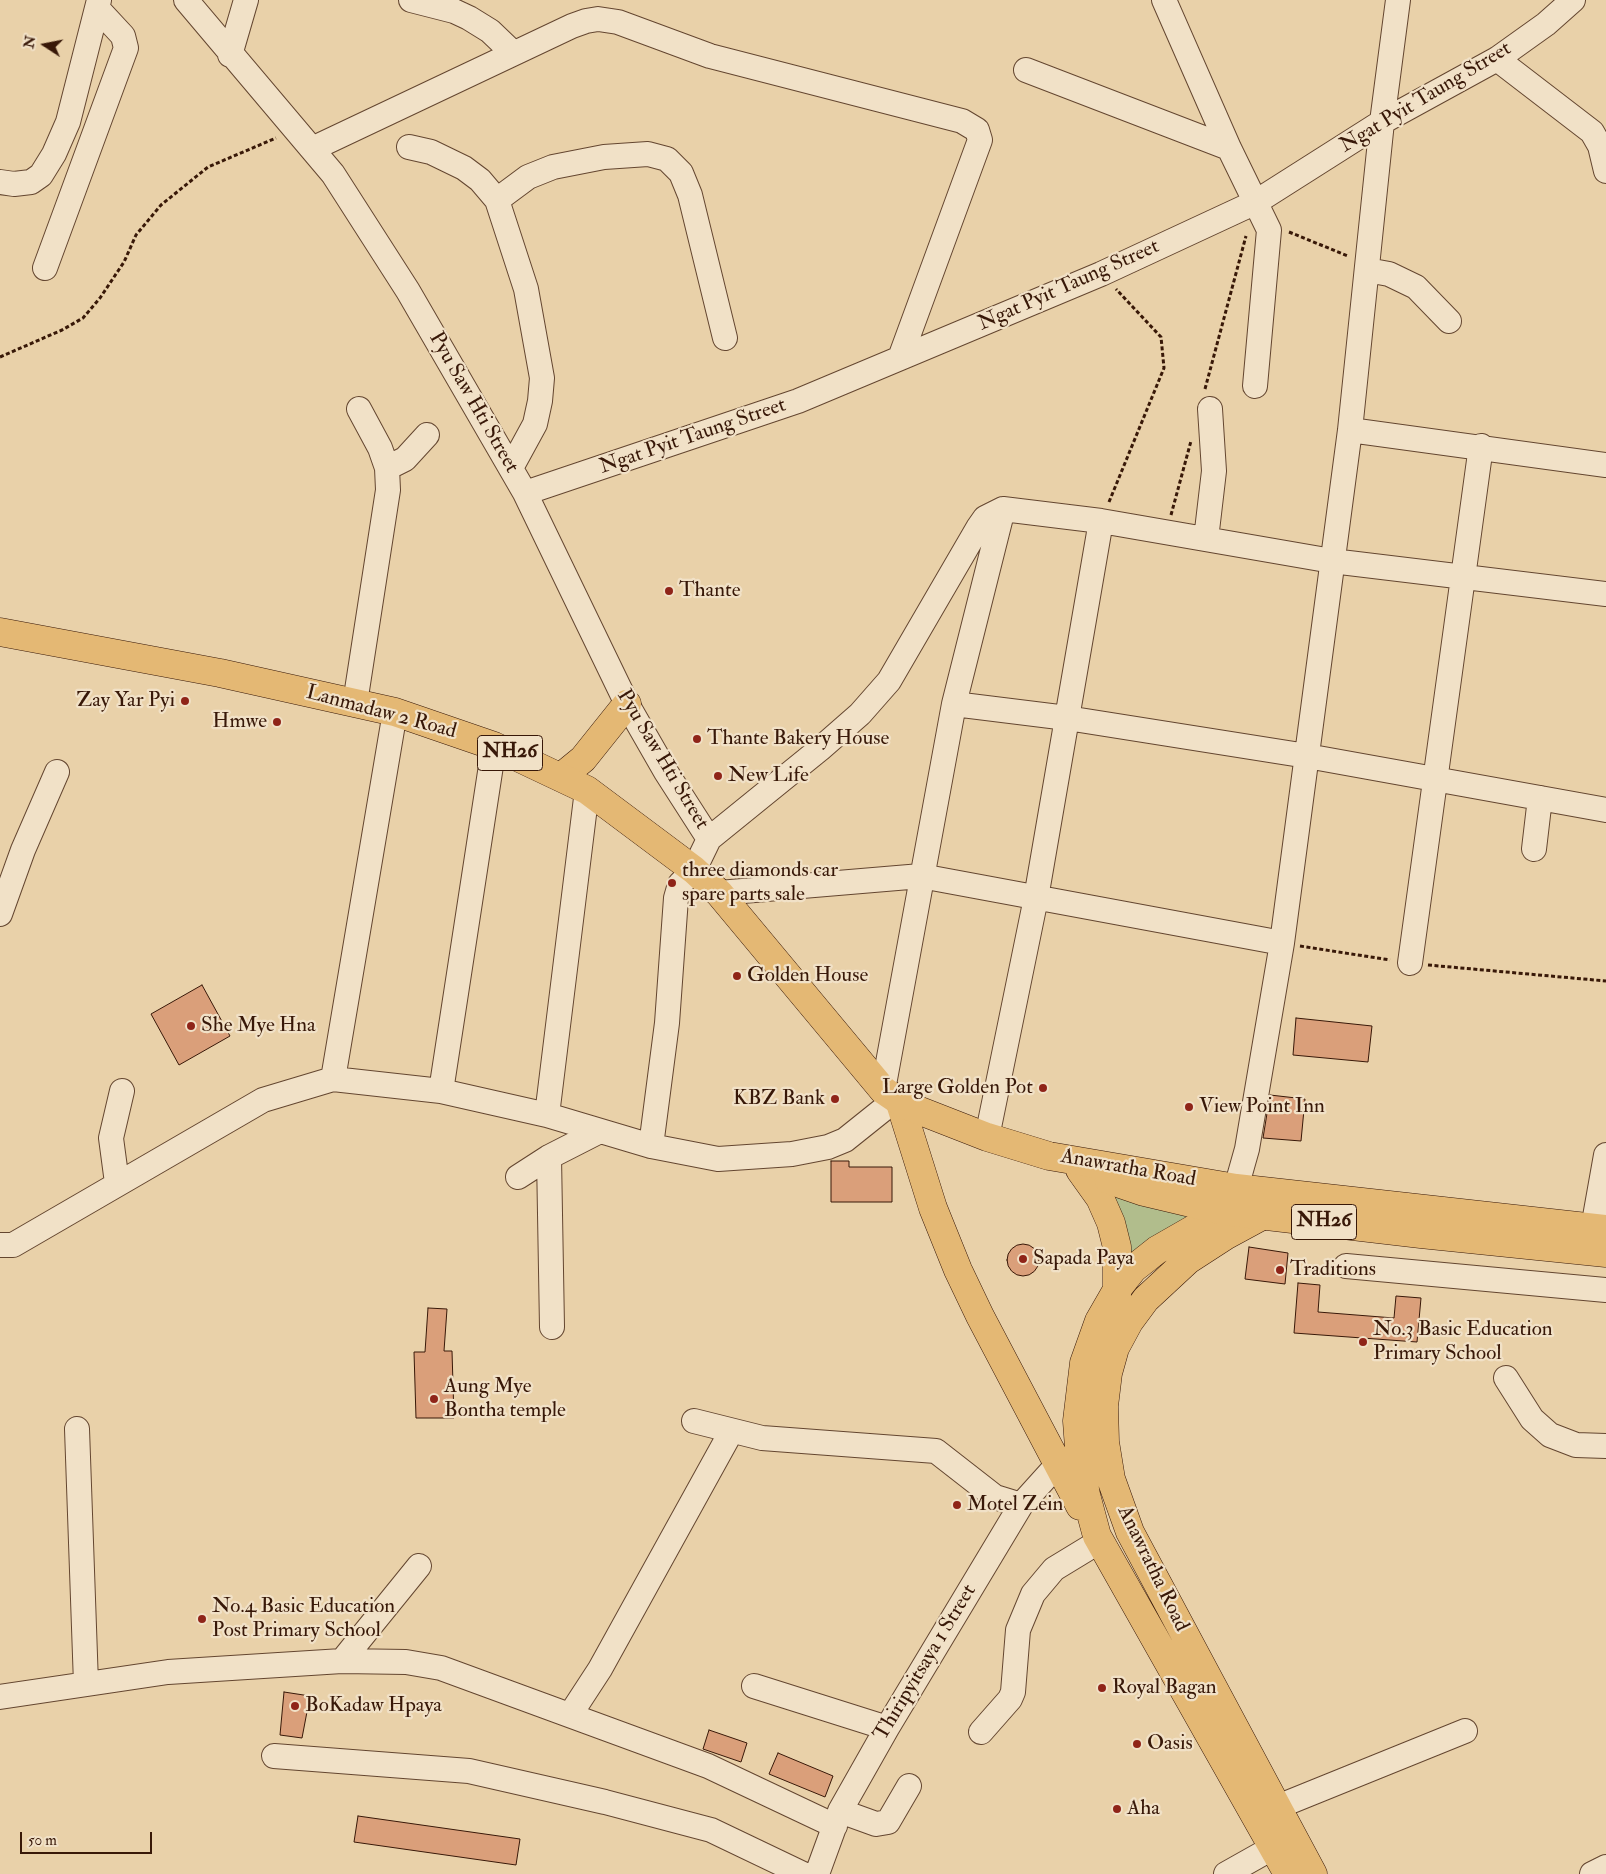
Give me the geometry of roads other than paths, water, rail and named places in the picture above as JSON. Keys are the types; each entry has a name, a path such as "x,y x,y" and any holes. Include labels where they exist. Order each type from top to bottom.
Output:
{"main road":[{"name":"Lanmadaw 2 Road","path":"0,632 220,673 395,712 494,746 587,790 694,870 719,893 893,1098"},
{"path":"561,778 583,759 627,704"},
{"path":"893,1098 958,1270 980,1316 1098,1539"},
{"name":"NH26","path":"893,1098 987,1137 1050,1156"},
{"name":"Anawratha Road","path":"1050,1156 1230,1200"},
{"name":"Anawratha Road","path":"1050,1156 1080,1170 1144,1192 1266,1203 1421,1234 1606,1253"},
{"path":"1080,1170 1100,1198 1111,1223 1117,1247 1118,1288 1108,1373"},
{"name":"Anawratha Road","path":"1288,1874 1274,1847 1266,1811 1130,1532 1111,1479 1104,1442 1104,1406 1108,1373 1115,1348 1146,1299 1188,1260 1266,1203 1302,1196 1600,1228"},
{"name":"Anawratha Road","path":"1230,1200 1157,1250 1133,1269 1118,1288 1099,1321 1084,1363 1080,1389 1078,1421 1080,1461 1098,1539 1266,1811 1313,1874"}],"street":[{"name":"Pyu Saw Hti Street","path":"186,0 230,56 333,174 408,291 525,493 627,704 666,772 709,838"},
{"path":"230,56 246,0"},
{"path":"411,0 454,11 469,18 490,31 513,53"},
{"path":"1230,1200 1247,1149 1282,943 1350,430 1382,122 1398,0"},
{"name":"Ngat Pyit Taung Street","path":"525,493 798,401 1101,274 1256,202 1382,122 1497,59 1546,24 1574,0"},
{"path":"1168,3 1229,148 1269,230 1255,386"},
{"path":"0,182 14,184 31,182 41,175 54,154 68,122 98,4"},
{"path":"46,268 126,48 123,36 98,4"},
{"path":"312,149 513,53 586,20 598,19 618,22 710,56 973,126 977,130 980,140 900,358"},
{"path":"1497,59 1592,132 1600,146 1606,171"},
{"path":"1026,70 1229,148"},
{"path":"409,147 431,152 464,168 480,180 497,200 526,289 542,378 535,424 511,468"},
{"path":"497,200 528,177 554,167 604,156 648,154 667,159 680,174 690,195 725,338"},
{"path":"1367,267 1389,274 1416,287 1429,298 1449,321"},
{"path":"1206,538 1214,471 1207,399"},
{"path":"355,704 388,490 387,468 380,448 358,409"},
{"path":"1350,430 1606,464"},
{"path":"387,468 405,459 427,435"},
{"path":"1410,963 1481,446"},
{"path":"651,1146 667,1023 676,898 680,884 694,870 709,838 860,714 889,680 985,518 1002,509 1101,521 1332,561 1606,594"},
{"path":"0,1245 13,1245 263,1100 333,1079 441,1091 547,1115 598,1132 651,1146 718,1159 792,1154 828,1147 845,1140 893,1098 921,876 954,704 1002,509"},
{"path":"987,1137 1036,898 1101,521"},
{"path":"954,704 1066,718 1306,756 1606,810"},
{"path":"333,1079 395,712"},
{"path":"441,1091 494,746"},
{"path":"0,914 23,850 56,772"},
{"path":"547,1115 587,790"},
{"path":"1534,849 1540,798"},
{"path":"719,893 921,876 1282,943"},
{"path":"117,1183 111,1138 122,1091"},
{"path":"518,1177 549,1157 598,1132"},
{"path":"1600,1228 1606,1156"},
{"path":"549,1157 552,1327"},
{"path":"1346,1266 1606,1290"},
{"path":"1506,1378 1532,1419 1550,1435 1576,1445 1606,1446"},
{"path":"694,1421 731,1432 762,1438 936,1451 948,1458 995,1497 1021,1505"},
{"path":"77,1429 86,1684"},
{"path":"570,1715 600,1669 731,1432"},
{"name":"Thiripyitsaya 1 Street","path":"817,1874 837,1819 887,1728 1021,1505 1058,1464"},
{"path":"981,1732 1014,1692 1018,1630 1033,1594 1054,1569 1098,1539"},
{"path":"342,1661 419,1566"},
{"path":"0,1697 168,1672 342,1661 406,1662 441,1668 708,1766 837,1819 876,1824 888,1822 909,1786"},
{"path":"754,1686 887,1728"},
{"path":"1266,1811 1465,1731"},
{"path":"274,1756 479,1773 605,1802 711,1830 803,1874"},
{"path":"1226,1874 1274,1847"},
{"path":"1592,1874 1606,1867"}],"place":[{"name":"Thante","path":"669,591"},
{"name":"Zay Yar Pyi","path":"185,701"},
{"name":"Hmwe","path":"277,722"},
{"name":"Thante Bakery House","path":"697,739"},
{"name":"New Life","path":"718,776"},
{"name":"three diamonds car spare parts sale","path":"672,883"},
{"name":"Golden House","path":"737,976"},
{"name":"She Mye Hna","path":"191,1026"},
{"name":"Large Golden Pot","path":"1043,1088"},
{"name":"KBZ Bank","path":"835,1099"},
{"name":"View Point Inn","path":"1189,1107"},
{"name":"Sapada Paya","path":"1023,1259"},
{"name":"Traditions","path":"1280,1270"},
{"name":"No.3 Basic Education Primary School","path":"1363,1342"},
{"name":"Aung Mye Bontha temple","path":"434,1399"},
{"name":"Motel Zein","path":"957,1505"},
{"name":"No.4 Basic Education Post Primary School","path":"202,1619"},
{"name":"Royal Bagan","path":"1102,1688"},
{"name":"BoKadaw Hpaya","path":"295,1706"},
{"name":"Oasis","path":"1137,1744"},
{"name":"Aha","path":"1117,1809"}]}
